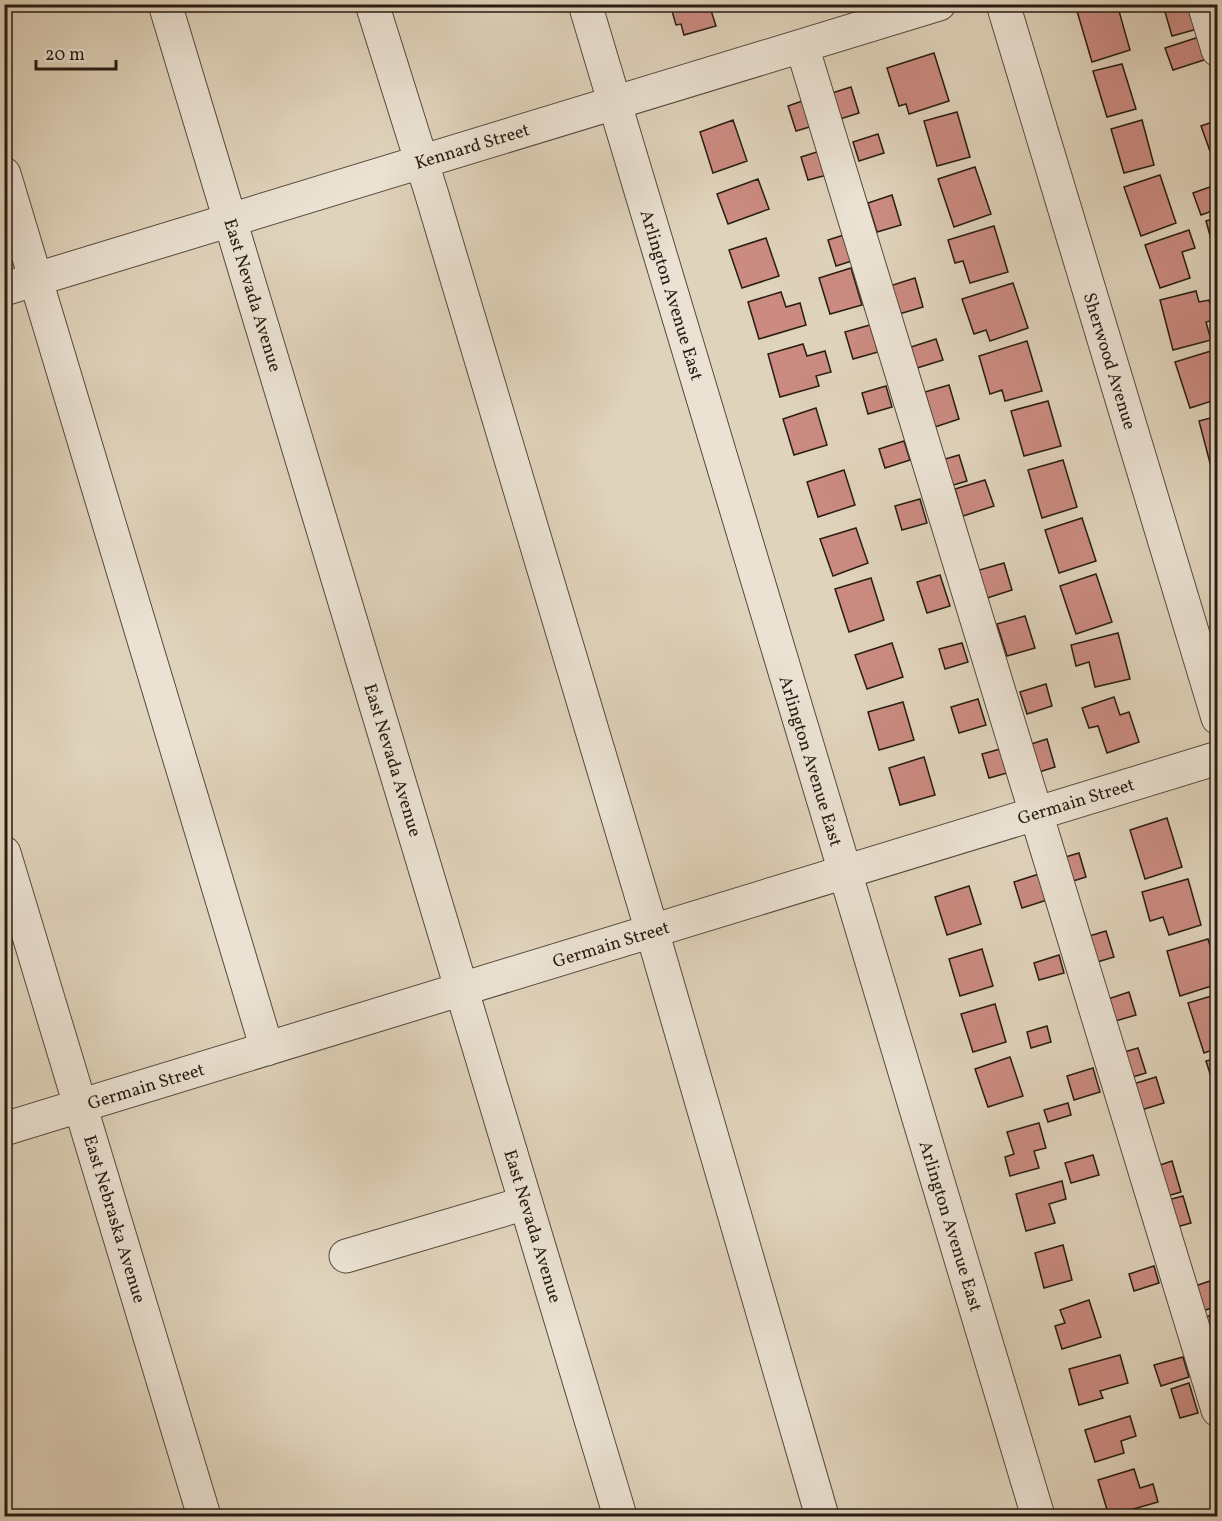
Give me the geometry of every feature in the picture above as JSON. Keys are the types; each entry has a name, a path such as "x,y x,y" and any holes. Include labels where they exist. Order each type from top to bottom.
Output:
{"street":[{"name":"East Nevada Avenue","path":"165,4 620,1516"},
{"path":"372,4 652,932 822,1516"},
{"name":"Arlington Avenue East","path":"585,4 1038,1516"},
{"name":"Kennard Street","path":"4,289 939,4"},
{"name":"Sherwood Avenue","path":"1003,4 1218,718"},
{"path":"1204,4 1218,50"},
{"path":"802,46 1218,1410"},
{"path":"4,174 267,1049"},
{"name":"Germain Street","path":"4,1129 1218,758"},
{"name":"East Nebraska Avenue","path":"4,853 204,1516"},
{"path":"346,1256 526,1203"}],"building":[{"path":"670,4 709,4 716,26 684,35 681,24 676,25"},
{"path":"1098,4 1117,4 1130,50 1092,62 1077,11"},
{"path":"1194,4 1201,28 1172,36 1163,5"},
{"path":"1199,37 1207,59 1173,70 1165,48"},
{"path":"934,53 949,101 909,114 906,104 899,106 887,68"},
{"path":"1122,64 1136,109 1107,117 1093,71"},
{"path":"851,87 859,113 840,119 832,93"},
{"path":"805,100 813,126 796,131 788,106"},
{"path":"957,112 970,157 937,166 924,121"},
{"path":"733,120 747,161 713,173 700,132"},
{"path":"1142,120 1154,165 1124,173 1111,129"},
{"path":"1218,120 1218,152 1211,154 1201,126"},
{"path":"878,134 884,153 859,161 853,142"},
{"path":"820,151 827,175 808,180 801,157"},
{"path":"975,167 991,214 954,227 938,179"},
{"path":"1160,175 1176,223 1141,236 1124,187"},
{"path":"758,179 769,209 728,224 717,194"},
{"path":"1218,184 1218,209 1201,215 1193,193"},
{"path":"892,195 901,225 877,232 868,203"},
{"path":"1218,217 1218,249 1214,250 1206,221"},
{"path":"994,226 1008,272 970,283 963,261 955,263 948,240"},
{"path":"1189,230 1195,248 1182,252 1190,278 1160,288 1145,245"},
{"path":"847,234 855,260 836,266 828,240"},
{"path":"766,238 779,276 742,288 729,250"},
{"path":"851,268 862,305 830,314 819,278"},
{"path":"915,278 923,307 899,314 890,286"},
{"path":"1013,283 1028,328 990,341 986,330 974,334 962,299"},
{"path":"1196,291 1199,302 1209,300 1215,320 1206,322 1211,340 1173,350 1160,300"},
{"path":"781,292 786,307 800,303 806,325 759,339 748,302"},
{"path":"870,325 878,352 853,359 845,332"},
{"path":"936,339 943,360 917,368 911,347"},
{"path":"1027,341 1042,391 1005,401 1002,390 990,394 979,356"},
{"path":"803,344 807,356 825,351 831,372 816,376 819,386 780,397 768,354"},
{"path":"1211,351 1218,370 1218,399 1190,408 1175,362"},
{"path":"949,385 959,419 935,427 925,392"},
{"path":"886,386 892,407 868,414 862,393"},
{"path":"1048,401 1061,446 1024,456 1011,411"},
{"path":"816,408 827,445 794,455 783,419"},
{"path":"1218,416 1218,460 1210,463 1199,421"},
{"path":"904,441 910,460 885,468 879,449"},
{"path":"959,455 967,481 950,486 942,460"},
{"path":"1063,460 1077,507 1042,518 1028,470"},
{"path":"844,470 855,505 818,517 807,482"},
{"path":"985,480 994,506 963,516 955,489"},
{"path":"920,499 927,523 902,530 895,506"},
{"path":"1082,518 1096,561 1059,573 1045,530"},
{"path":"856,528 868,563 833,576 820,539"},
{"path":"1004,563 1012,590 984,599 976,571"},
{"path":"1096,574 1112,622 1076,634 1060,586"},
{"path":"940,575 950,606 927,613 917,582"},
{"path":"871,578 884,620 849,632 835,589"},
{"path":"1025,616 1035,648 1007,656 997,624"},
{"path":"1118,633 1130,679 1095,687 1089,662 1076,666 1071,645"},
{"path":"892,643 903,677 867,689 855,655"},
{"path":"962,643 968,662 945,669 939,649"},
{"path":"1046,684 1052,706 1027,714 1020,692"},
{"path":"1114,697 1120,715 1129,712 1139,742 1107,753 1098,726 1089,728 1082,708"},
{"path":"978,699 986,725 959,733 951,707"},
{"path":"903,702 914,740 879,750 868,712"},
{"path":"1047,739 1055,767 1036,773 1028,745"},
{"path":"1000,749 1007,773 989,778 982,754"},
{"path":"924,757 935,795 900,805 889,768"},
{"path":"1167,818 1182,867 1145,879 1130,830"},
{"path":"1079,853 1086,877 1070,882 1062,858"},
{"path":"1039,874 1047,900 1022,908 1014,882"},
{"path":"1188,879 1201,925 1169,935 1163,917 1150,921 1142,892"},
{"path":"969,886 981,924 947,935 935,897"},
{"path":"1106,931 1114,957 1094,963 1086,937"},
{"path":"1208,939 1218,971 1218,984 1180,996 1167,951"},
{"path":"982,949 993,986 960,996 949,959"},
{"path":"1059,955 1064,973 1039,980 1034,963"},
{"path":"1129,992 1136,1015 1112,1022 1105,1000"},
{"path":"1218,994 1218,1048 1204,1053 1188,1003"},
{"path":"995,1004 1006,1042 973,1052 961,1014"},
{"path":"1047,1026 1051,1042 1031,1048 1027,1032"},
{"path":"1138,1048 1146,1073 1129,1078 1121,1053"},
{"path":"1010,1057 1023,1096 988,1107 975,1069"},
{"path":"1218,1058 1218,1099 1206,1061"},
{"path":"1093,1068 1100,1092 1074,1100 1067,1076"},
{"path":"1156,1077 1164,1103 1138,1111 1130,1085"},
{"path":"1068,1103 1071,1115 1048,1122 1044,1110"},
{"path":"1218,1122 1218,1147 1210,1125"},
{"path":"1039,1123 1046,1148 1034,1151 1039,1168 1010,1176 1005,1157 1014,1154 1007,1132"},
{"path":"1093,1155 1099,1175 1071,1183 1065,1163"},
{"path":"1172,1161 1181,1192 1164,1197 1154,1167"},
{"path":"1062,1181 1066,1199 1049,1204 1055,1223 1026,1231 1016,1194"},
{"path":"1183,1196 1191,1223 1173,1228 1164,1201"},
{"path":"1063,1245 1072,1280 1044,1288 1035,1253"},
{"path":"1154,1266 1159,1283 1134,1291 1129,1274"},
{"path":"1210,1281 1218,1306 1199,1312 1192,1287"},
{"path":"1089,1300 1101,1337 1062,1349 1055,1326 1065,1323 1060,1310"},
{"path":"1218,1313 1218,1342 1208,1345 1199,1319"},
{"path":"1120,1355 1128,1383 1100,1391 1103,1398 1079,1405 1069,1369"},
{"path":"1183,1357 1189,1377 1161,1386 1154,1365"},
{"path":"1189,1383 1198,1413 1180,1418 1171,1389"},
{"path":"1130,1416 1136,1436 1121,1441 1124,1453 1095,1462 1085,1430"},
{"path":"1134,1469 1140,1488 1153,1484 1158,1502 1109,1516 1098,1480"}]}
